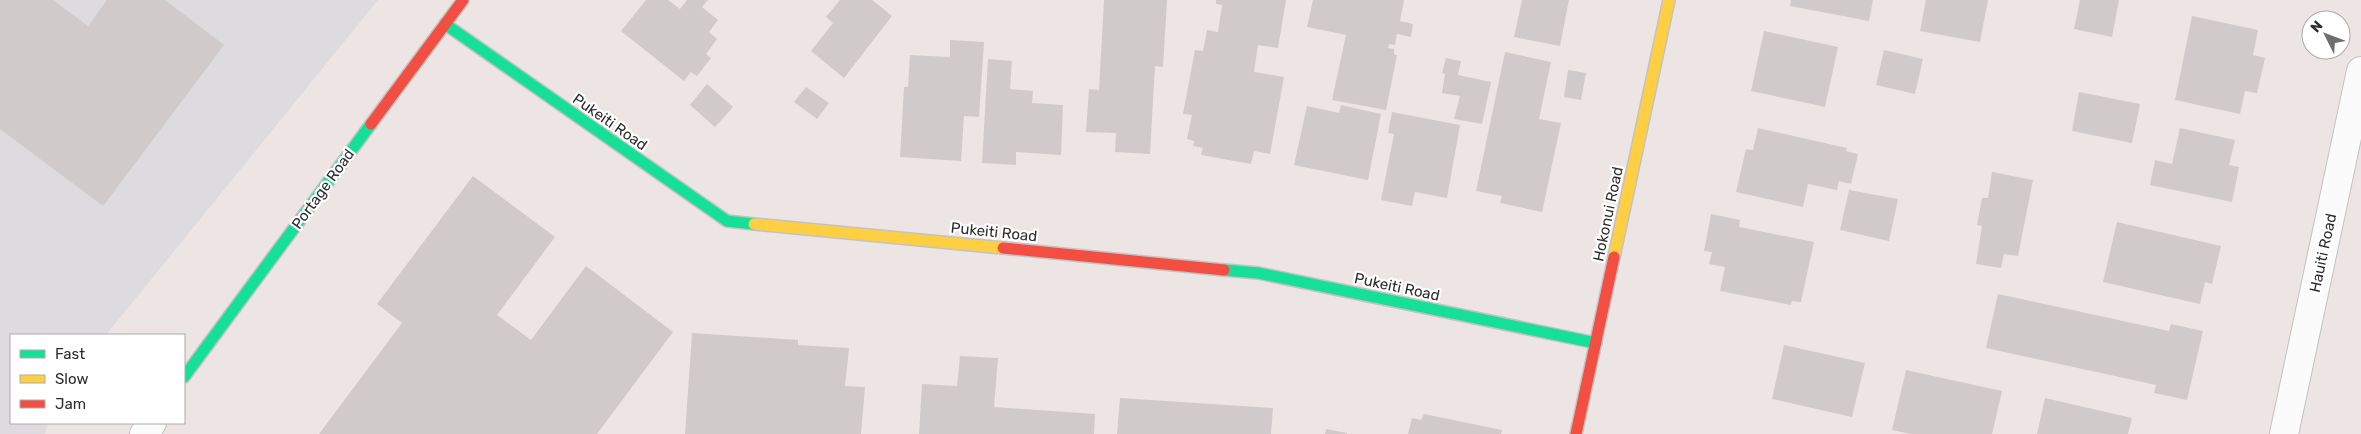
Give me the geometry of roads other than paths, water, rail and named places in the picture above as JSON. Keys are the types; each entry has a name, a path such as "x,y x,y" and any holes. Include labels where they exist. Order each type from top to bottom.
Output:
{"street":[{"name":"Portage Road","path":"185,376 463,0"},
{"name":"Hokonui Road","path":"1576,434 1669,0"},
{"name":"Pukeiti Road","path":"445,24 727,221 1258,273 1596,343"},
{"name":"Hauiti Road","path":"2284,434 2361,71"}]}
